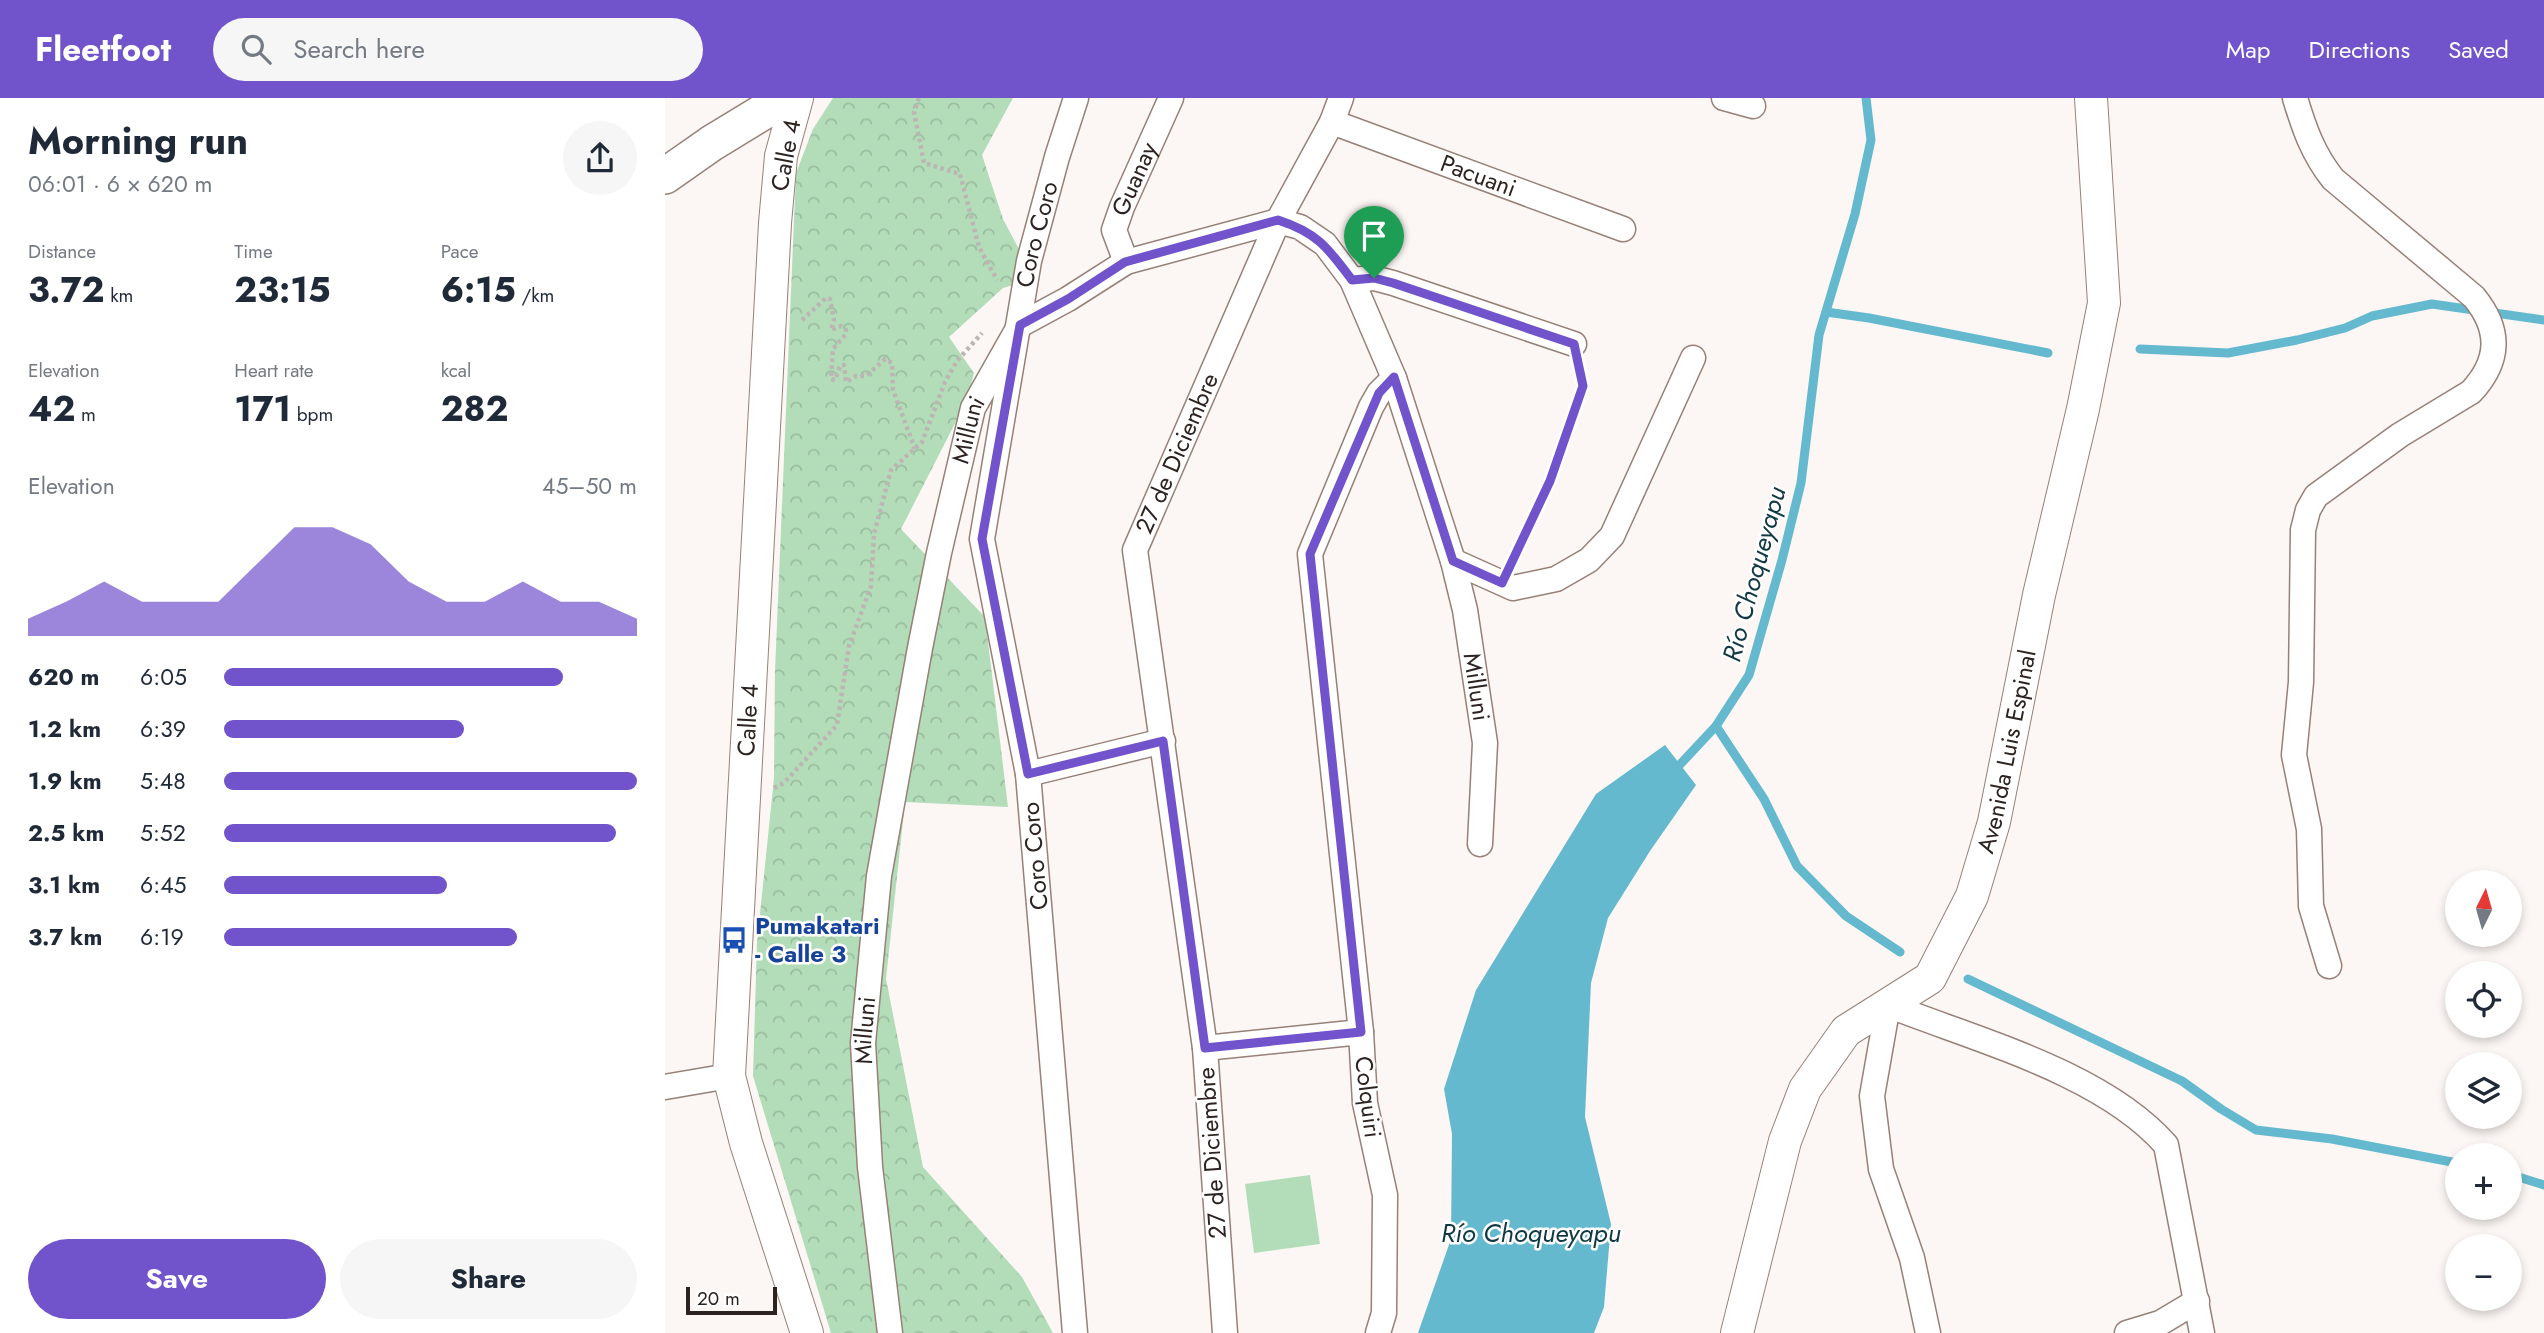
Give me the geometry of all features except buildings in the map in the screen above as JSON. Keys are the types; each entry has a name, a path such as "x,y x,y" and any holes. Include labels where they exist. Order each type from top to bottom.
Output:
{"main road":[{"path":"665,176 712,142 786,98"}],"street":[{"name":"Calle 4","path":"797,98 781,156 775,223 729,1076 746,1143 807,1333"},
{"name":"Coro Coro","path":"1075,1333 1028,774 982,539 1029,261 1076,98"},
{"name":"Guanay","path":"1125,262 1114,230 1171,98"},
{"name":"27 de Diciembre","path":"1225,1333 1205,1048 1135,550 1278,220 1332,122 1341,98"},
{"path":"1724,98 1753,106"},
{"name":"Avenida Luis Espinal","path":"1737,1333 1784,1141 1805,1089 1846,1031 1930,978 1972,897 1994,822 2039,594 2083,409 2104,303 2091,98"},
{"path":"2295,98 2308,139 2319,162 2333,179 2474,297 2485,311 2493,336 2493,355 2486,377 2471,392 2348,471 2316,496 2308,510 2303,530 2301,682 2294,755 2309,829 2311,906 2329,966"},
{"name":"Pacuani","path":"1332,122 1623,229"},
{"path":"1020,325 1068,299 1125,262 1278,220"},
{"name":"Milluni","path":"1278,220 1300,227 1325,244 1352,280 1394,377 1453,561 1465,610 1485,743 1480,844"},
{"path":"1352,280 1374,278 1393,283 1574,344"},
{"name":"Milluni","path":"890,1333 870,1167 863,1043 879,876 923,634 973,408 1020,325"},
{"path":"1453,561 1513,588 1556,579 1589,560 1612,536 1693,358"},
{"name":"Colquiri","path":"1378,1333 1384,1313 1385,1195 1365,1103 1361,1032 1310,554 1371,407 1379,393 1394,377"},
{"path":"1028,774 1163,741"},
{"path":"1928,1333 1912,1258 1881,1170 1872,1096 1888,1005 2025,1055 2118,1103 2155,1132 2166,1146 2202,1333"},
{"path":"1205,1048 1361,1032"},
{"path":"665,1087 729,1076"},
{"path":"2127,1333 2160,1323 2197,1301"}],"path":[{"path":"772,789 784,783 837,725 849,646 871,586 874,534 891,470 922,442 945,382 957,361 989,324 1020,325 979,247 960,174 924,163 914,112 919,98"},
{"path":"793,324 800,323 826,298 830,299 834,320 831,330 844,327 846,334 833,349 831,379 835,380 843,365 846,382 856,376 866,376 885,359 893,363 893,390 915,449"},
{"path":"1502,583 1550,481 1583,386 1574,344"}],"green space":[{"path":"833,98 1013,98 982,155 1003,219 1035,279 1003,288 949,337 974,373 967,400 901,529 985,617 1008,807 905,802 886,979 923,1167 1022,1277 1053,1333 831,1333 753,1076 757,943 774,778 775,671 796,173 813,129"},
{"path":"1310,1175 1320,1244 1254,1253 1245,1184"}],"water":[{"name":"Río Choqueyapu","path":"1665,745 1696,785 1608,918 1591,983 1585,1117 1611,1224 1604,1307 1594,1333 1418,1333 1451,1239 1452,1134 1444,1089 1476,990 1596,794"}],"waterway":[{"name":"Río Choqueyapu","path":"1673,772 1716,726 1749,675 1782,560 1801,483 1819,335 1855,214 1871,140 1866,98"},
{"path":"2140,349 2228,353 2297,340 2345,328 2372,316 2432,304 2544,320"},
{"path":"1826,312 2048,353"},
{"path":"1716,726 1764,799 1797,866 1846,916 1900,952"},
{"path":"1968,979 2182,1081 2256,1130 2332,1139 2445,1161"},
{"path":"2522,1178 2544,1185"}],"place":[{"name":"Pumakatari - Calle 3","path":"734,940"}],"route":[{"path":"1278,220 1300,227 1325,244 1352,280 1374,278 1574,344 1583,386 1550,481 1502,583 1453,561 1394,377 1379,393 1371,407 1310,554 1361,1032 1205,1048 1163,741 1028,774 982,539 1020,325 1068,299 1125,262 1278,220"}]}
